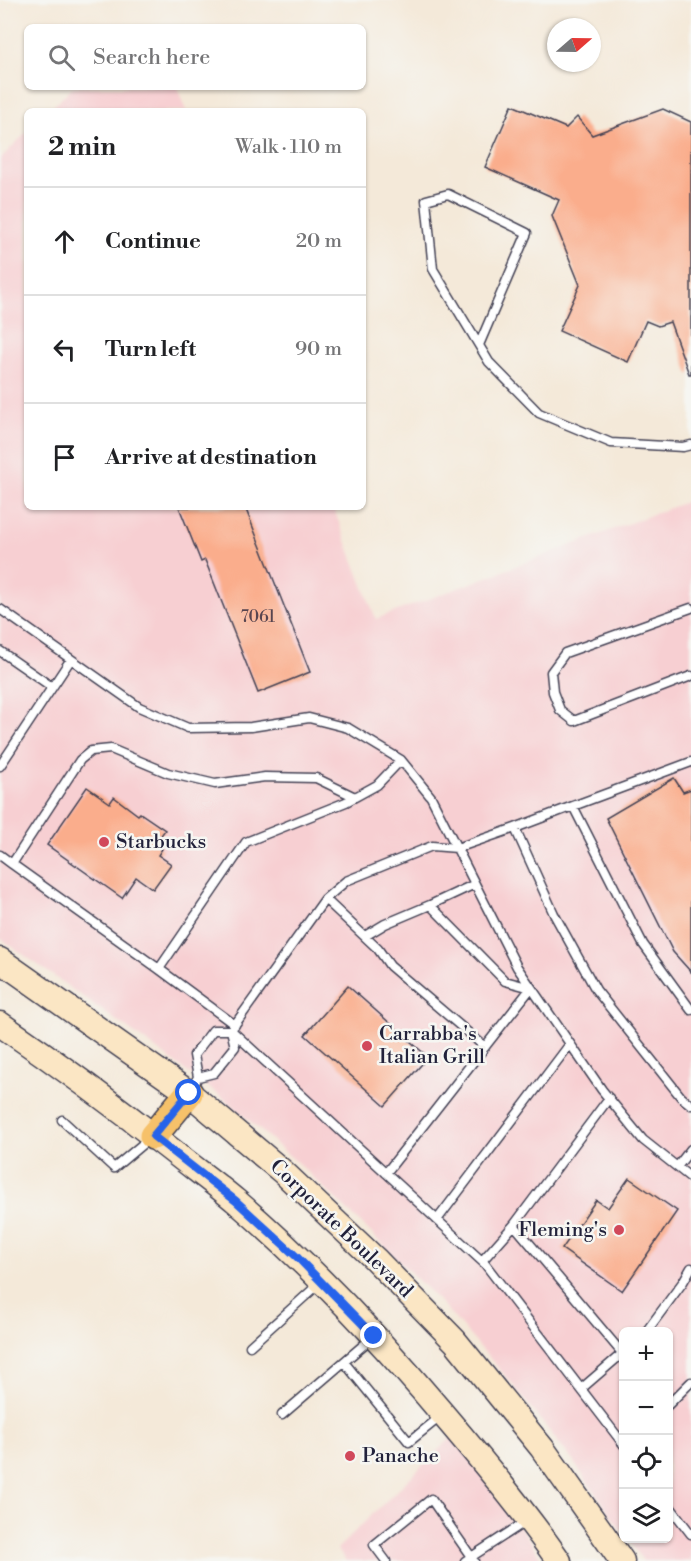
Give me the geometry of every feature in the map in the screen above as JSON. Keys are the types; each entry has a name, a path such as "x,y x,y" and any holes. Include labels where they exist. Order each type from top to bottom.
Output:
{"main road":[{"path":"153,1136 194,1085"}],"street":[{"name":"Corporate Boulevard","path":"0,960 194,1085 375,1259 455,1341 542,1448 622,1561"},
{"path":"0,1024 53,1061 236,1201 322,1282 404,1368 480,1457 559,1561"}],"lane":[{"path":"479,345 527,233 448,194 426,200 433,269 489,362 539,413 611,443 691,446"},
{"path":"691,608 565,653 552,672 553,692 560,710 574,721 691,676"},
{"path":"0,609 138,707 188,728 250,727 309,718 348,728 401,760 431,797 517,967 531,988 609,1098 643,1140 691,1178"},
{"path":"0,651 52,687"},
{"path":"0,766 71,659"},
{"path":"12,864 80,760 91,751 111,749 168,773 215,784 265,777 316,778 355,797"},
{"path":"159,969 246,842 346,802 377,784 401,760"},
{"path":"194,1085 214,1073 235,1047 233,1028 325,899 346,880 432,846 457,848 691,762"},
{"path":"573,806 643,944 691,1010"},
{"path":"515,828 554,914 596,990 681,1096 691,1105"},
{"path":"0,855 159,969 233,1028 482,1261 619,1437"},
{"path":"365,936 385,924 475,884"},
{"path":"325,899 378,949 390,966 485,1047"},
{"path":"430,905 505,981 531,988"},
{"path":"386,1173 531,988"},
{"path":"194,1085 194,1055 213,1030 233,1028"},
{"path":"437,1220 570,1044"},
{"path":"482,1261 514,1225 609,1098"},
{"path":"62,1120 114,1168 153,1136"},
{"path":"677,1167 691,1149"},
{"path":"514,1225 619,1347"},
{"path":"650,1327 691,1268"},
{"path":"250,1346 322,1282"},
{"path":"282,1415 374,1336"},
{"path":"580,1389 619,1355"},
{"path":"344,1362 409,1442 443,1414"},
{"path":"673,1401 691,1383"},
{"path":"386,1561 374,1545 431,1499 470,1560 529,1520"},
{"path":"673,1509 691,1534"}],"shaded area":[{"path":"70,90 178,90 185,108 52,108"},
{"path":"24,135 24,510 334,510 376,619 691,500 691,1561 643,1561 631,1543 673,1543 673,1327 619,1327 619,1527 573,1461 509,1380 440,1302 299,1164 227,1101 0,938 0,159"},
{"path":"458,1431 543,1561 346,1561 337,1549"}],"building":[{"path":"512,105 566,128 577,117 592,135 663,109 691,122 691,374 689,374 670,322 658,326 646,321 628,362 559,331 580,285 552,216 559,200 485,167"},
{"path":"180,510 246,510 310,672 258,693 205,560 201,562"},
{"path":"674,778 683,792 691,789 691,972 673,952 606,818"},
{"name":"Starbucks","path":"87,787 110,803 114,797 138,815 140,813 165,830 159,838 162,839 157,846 162,849 158,855 171,864 153,889 136,877 122,898 47,845"},
{"name":"Carrabba's Italian Grill","path":"348,986 428,1057 385,1106 305,1035"},
{"name":"Fleming's","path":"629,1178 677,1211 622,1291 562,1249 596,1200 608,1208"}],"place":[{"name":"Starbucks","path":"104,842"},
{"name":"Carrabba's Italian Grill","path":"367,1046"},
{"name":"Fleming's","path":"619,1230"},
{"name":"Panache","path":"350,1456"}],"route":[{"path":"189,1093 153,1136 236,1201 298,1258 374,1336"}]}
